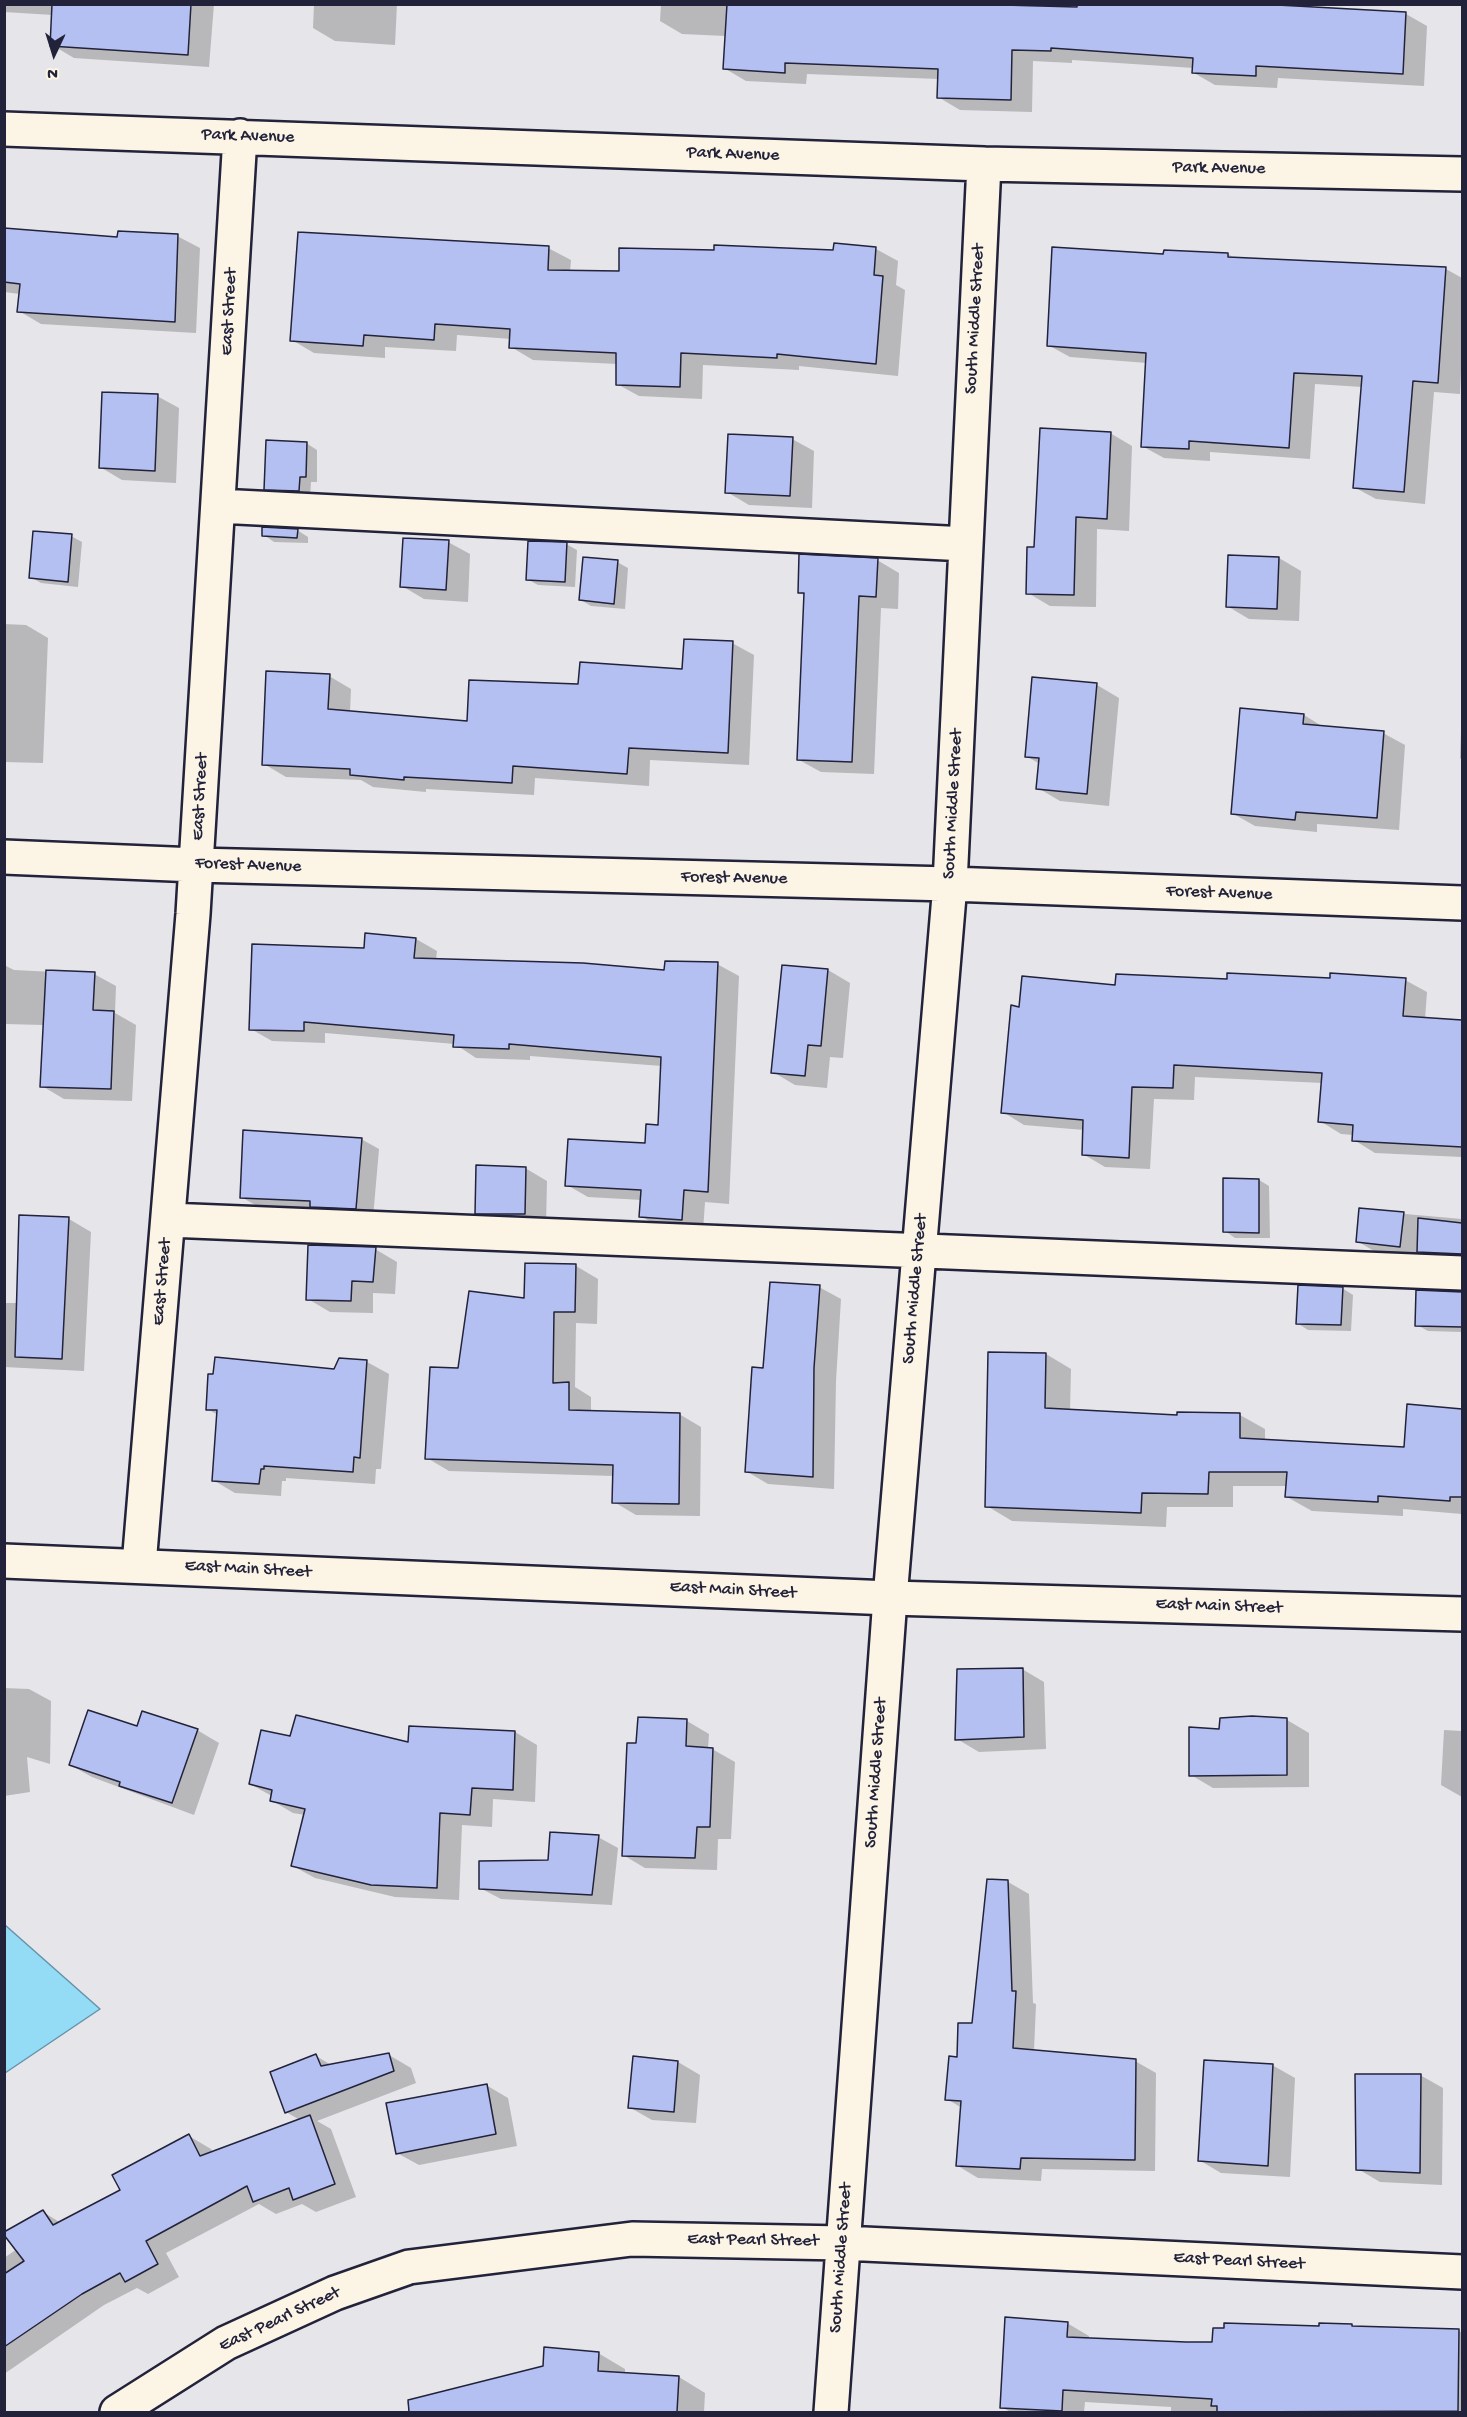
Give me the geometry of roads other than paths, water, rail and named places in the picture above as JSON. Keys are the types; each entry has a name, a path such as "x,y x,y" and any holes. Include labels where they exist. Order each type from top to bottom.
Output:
{"street":[{"name":"Park Avenue","path":"4,129 984,164 1462,174"},
{"name":"East Street","path":"139,1565 196,865 240,136"},
{"name":"South Middle Street","path":"831,2412 890,1598 950,884 984,164"},
{"path":"218,506 966,543"},
{"name":"Forest Avenue","path":"4,857 196,865 950,884 1462,903"},
{"path":"168,1220 1462,1273"},
{"name":"East Main Street","path":"4,1561 890,1598 1462,1614"},
{"name":"East Pearl Street","path":"117,2412 226,2343 335,2292 409,2267 632,2239 843,2243 1462,2272"}],"water":[{"path":"5,1925 100,2009 5,2073"}]}
